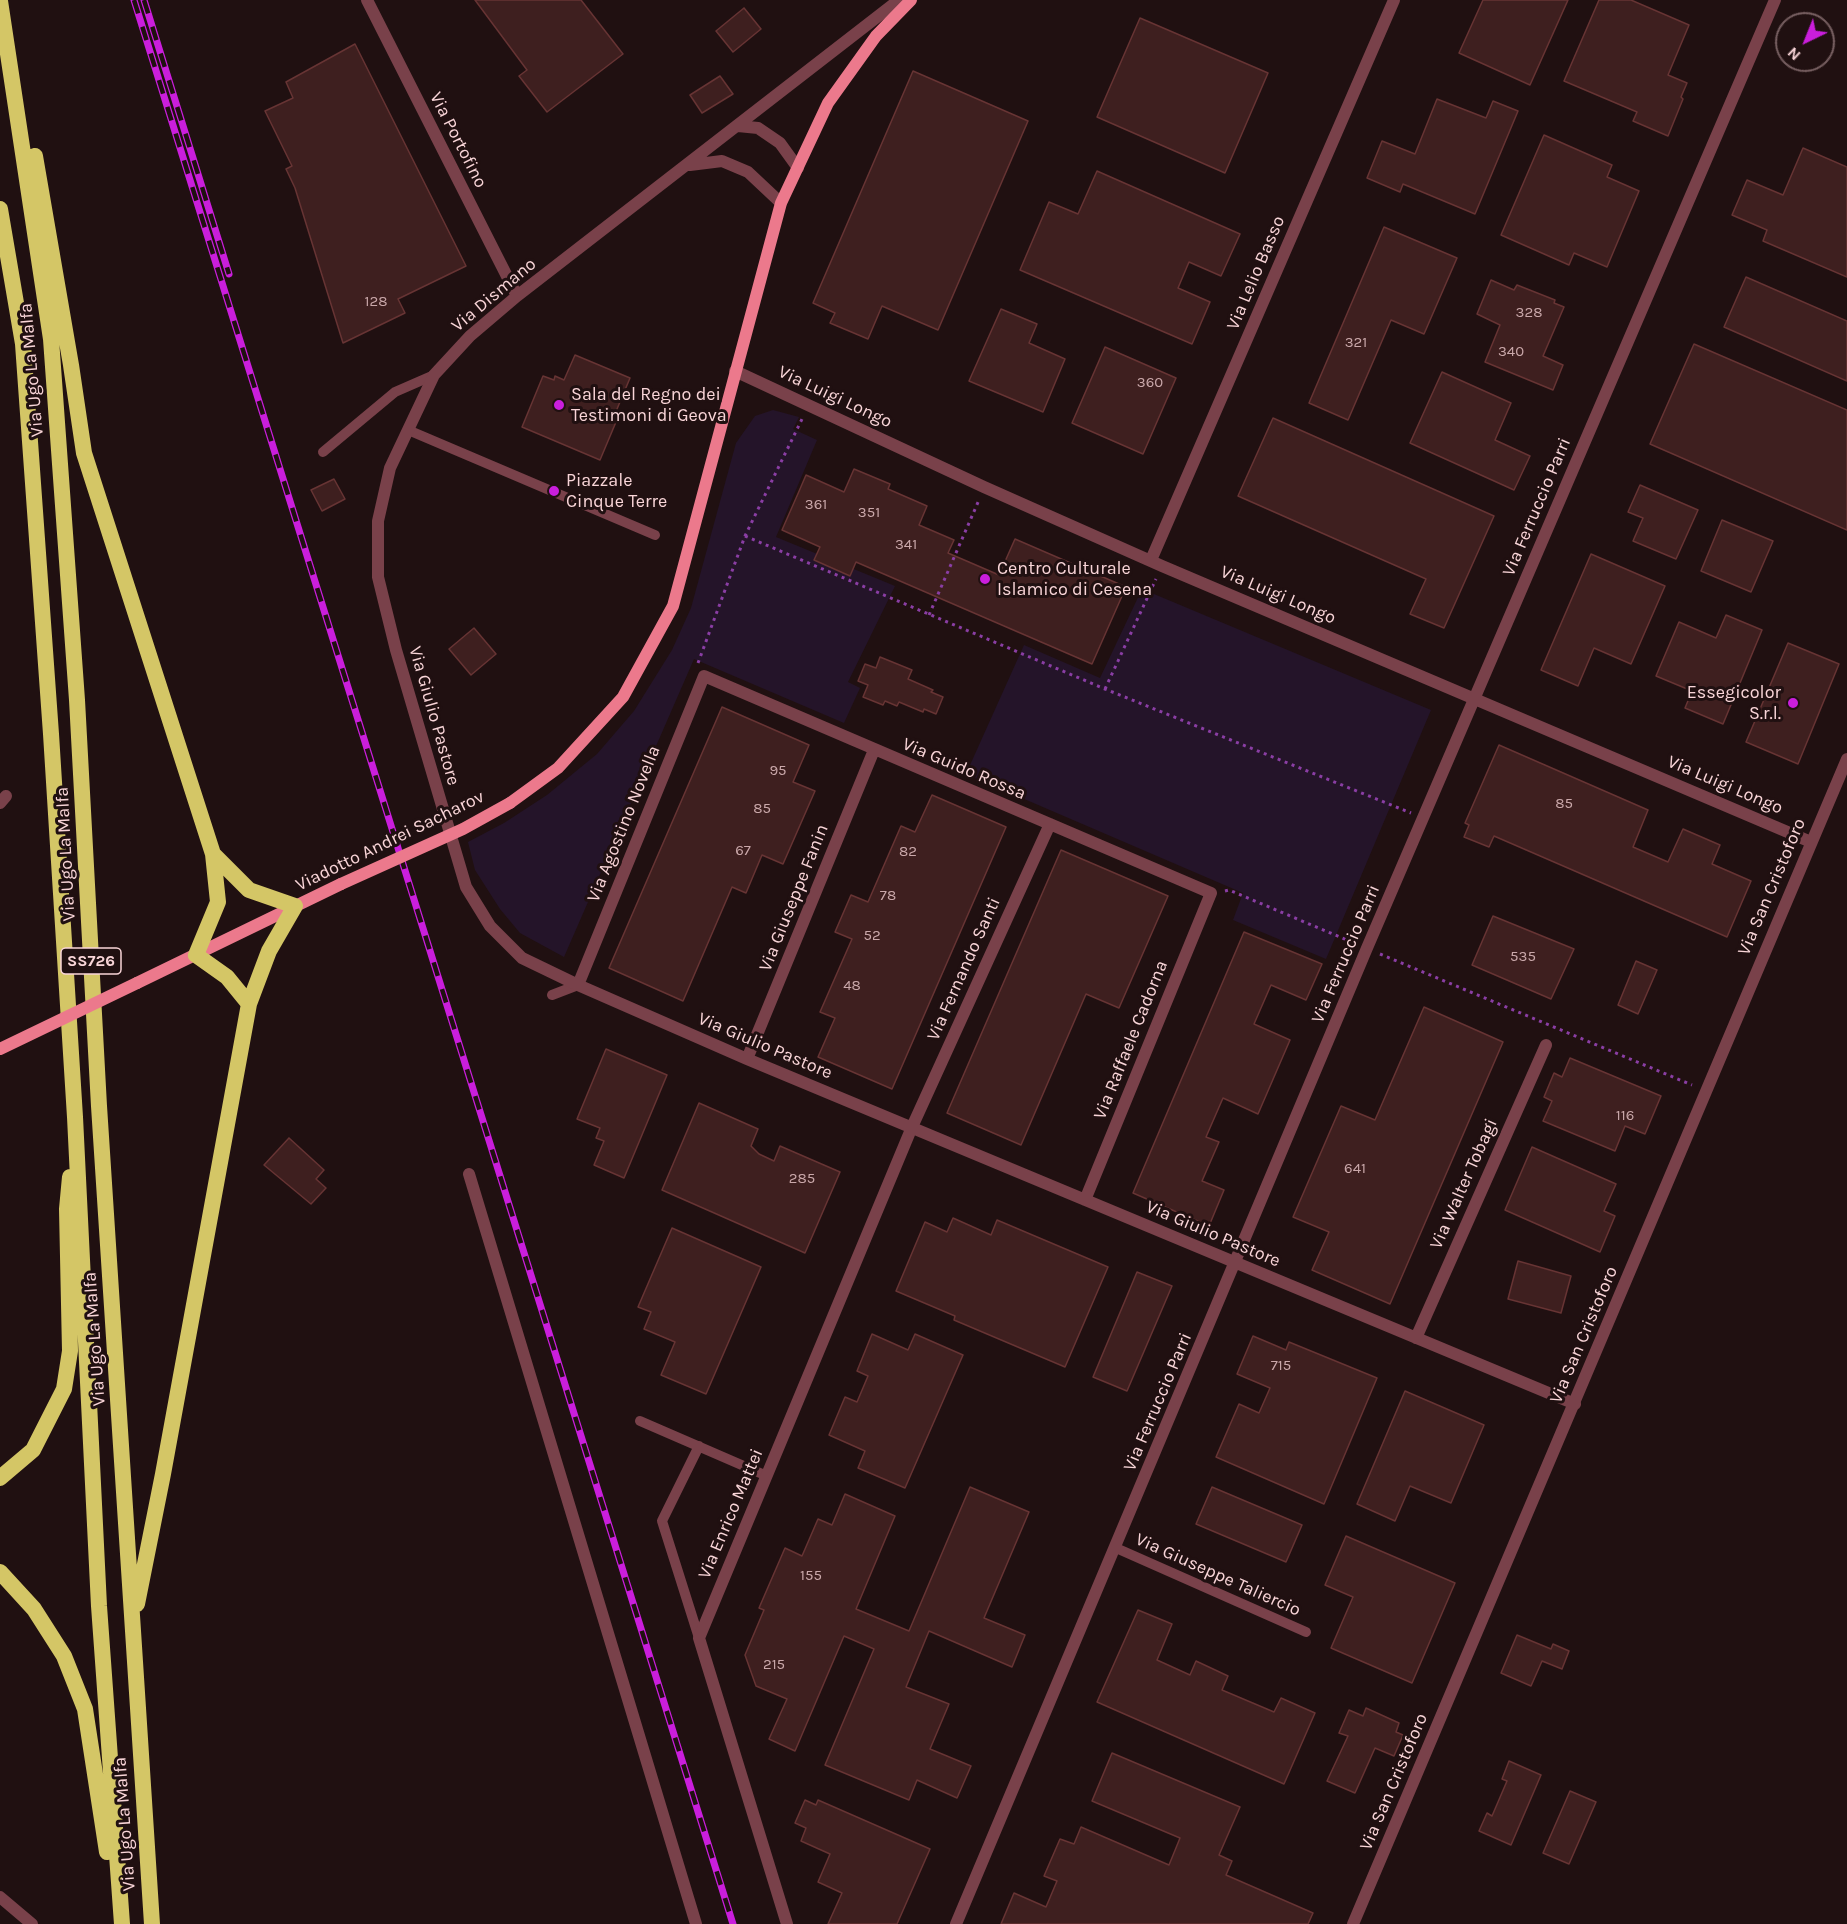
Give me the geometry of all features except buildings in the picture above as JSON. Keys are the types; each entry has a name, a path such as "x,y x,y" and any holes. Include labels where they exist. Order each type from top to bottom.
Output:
{"highway":[{"path":"1,0 20,70 84,453 213,854 218,902 196,955 227,977 249,1004"},
{"name":"Via Ugo La Malfa","path":"1,0 51,339 78,712 99,1094 152,1924"},
{"name":"Via Ugo La Malfa","path":"0,209 23,344 51,734 75,1117 99,1606 122,1924"},
{"path":"132,1626 163,1474 249,1004 270,951 295,906 249,890 213,854"},
{"path":"0,1478 33,1450 64,1389 70,1351 67,1209 75,1117"},
{"path":"0,1572 34,1609 64,1656 85,1708 105,1839 122,1924"}],"main road":[{"path":"781,203 828,103 876,36 911,0"},
{"name":"Viadotto Andrei Sacharov","path":"0,1049 341,884 463,829 510,803 558,768 624,697 673,606 781,203"}],"street":[{"name":"Via Portofino","path":"367,0 517,297"},
{"name":"Via Dismano","path":"434,375 470,336 517,297 899,0"},
{"name":"Via Lelio Basso","path":"1156,563 1394,0"},
{"name":"Via Ferruccio Parri","path":"956,1924 1367,948 1775,0"},
{"path":"738,126 758,128 780,143 798,168"},
{"path":"689,165 722,161 748,172 781,203"},
{"name":"Via Luigi Longo","path":"735,370 984,487 1156,563 1811,842"},
{"name":"Via Giulio Pastore","path":"434,375 390,468 378,522 378,577 396,650 466,887 490,926 522,958 747,1059 1575,1404"},
{"name":"Via Agostino Novella","path":"578,985 704,676"},
{"name":"Via Guido Rossa","path":"704,676 1211,893"},
{"name":"Via Giuseppe Fanin","path":"747,1059 874,750"},
{"name":"Via San Cristoforo","path":"1353,1924 1847,759"},
{"name":"Via Fernando Santi","path":"912,1128 1050,824"},
{"name":"Via Raffaele Cadorna","path":"1085,1200 1211,893"},
{"name":"Via Walter Tobagi","path":"1416,1338 1546,1045"},
{"name":"Via Enrico Mattei","path":"699,1638 912,1128"},
{"path":"469,1174 696,1924"},
{"path":"699,1638 787,1924"},
{"path":"0,1897 32,1924"}],"lane":[{"name":"Via Dismano","path":"323,452 395,392 434,375"},
{"path":"408,430 655,535"},
{"path":"552,995 578,985"},
{"path":"640,1421 767,1476"},
{"path":"699,1446 662,1521 699,1638"},
{"name":"Via Giuseppe Taliercio","path":"1116,1548 1306,1632"}],"path":[{"path":"704,676 697,662 745,536 810,404"},
{"path":"929,615 984,487"},
{"path":"745,536 1105,689 1424,818"},
{"path":"1105,689 1156,563"},
{"path":"1211,893 1229,890 1706,1091"}],"shaded area":[{"path":"773,410 799,417 793,429 817,440 776,537 895,586 848,682 860,688 844,723 694,659 564,957 520,933 500,909 475,870 468,842 504,823 547,795 597,754 634,711 672,650 691,608 736,443 755,416"},
{"path":"1142,589 1431,710 1326,959 1233,920 1243,893 966,774 1024,645 1100,678"}],"railway":[{"path":"134,0 733,1924"},
{"path":"144,0 229,274"}],"place":[{"name":"Sala del Regno dei Testimoni di Geova","path":"559,405"},
{"name":"Piazzale Cinque Terre","path":"554,491"},
{"name":"Centro Culturale Islamico di Cesena","path":"985,579"},
{"name":"Essegicolor S.r.l.","path":"1793,703"}]}
